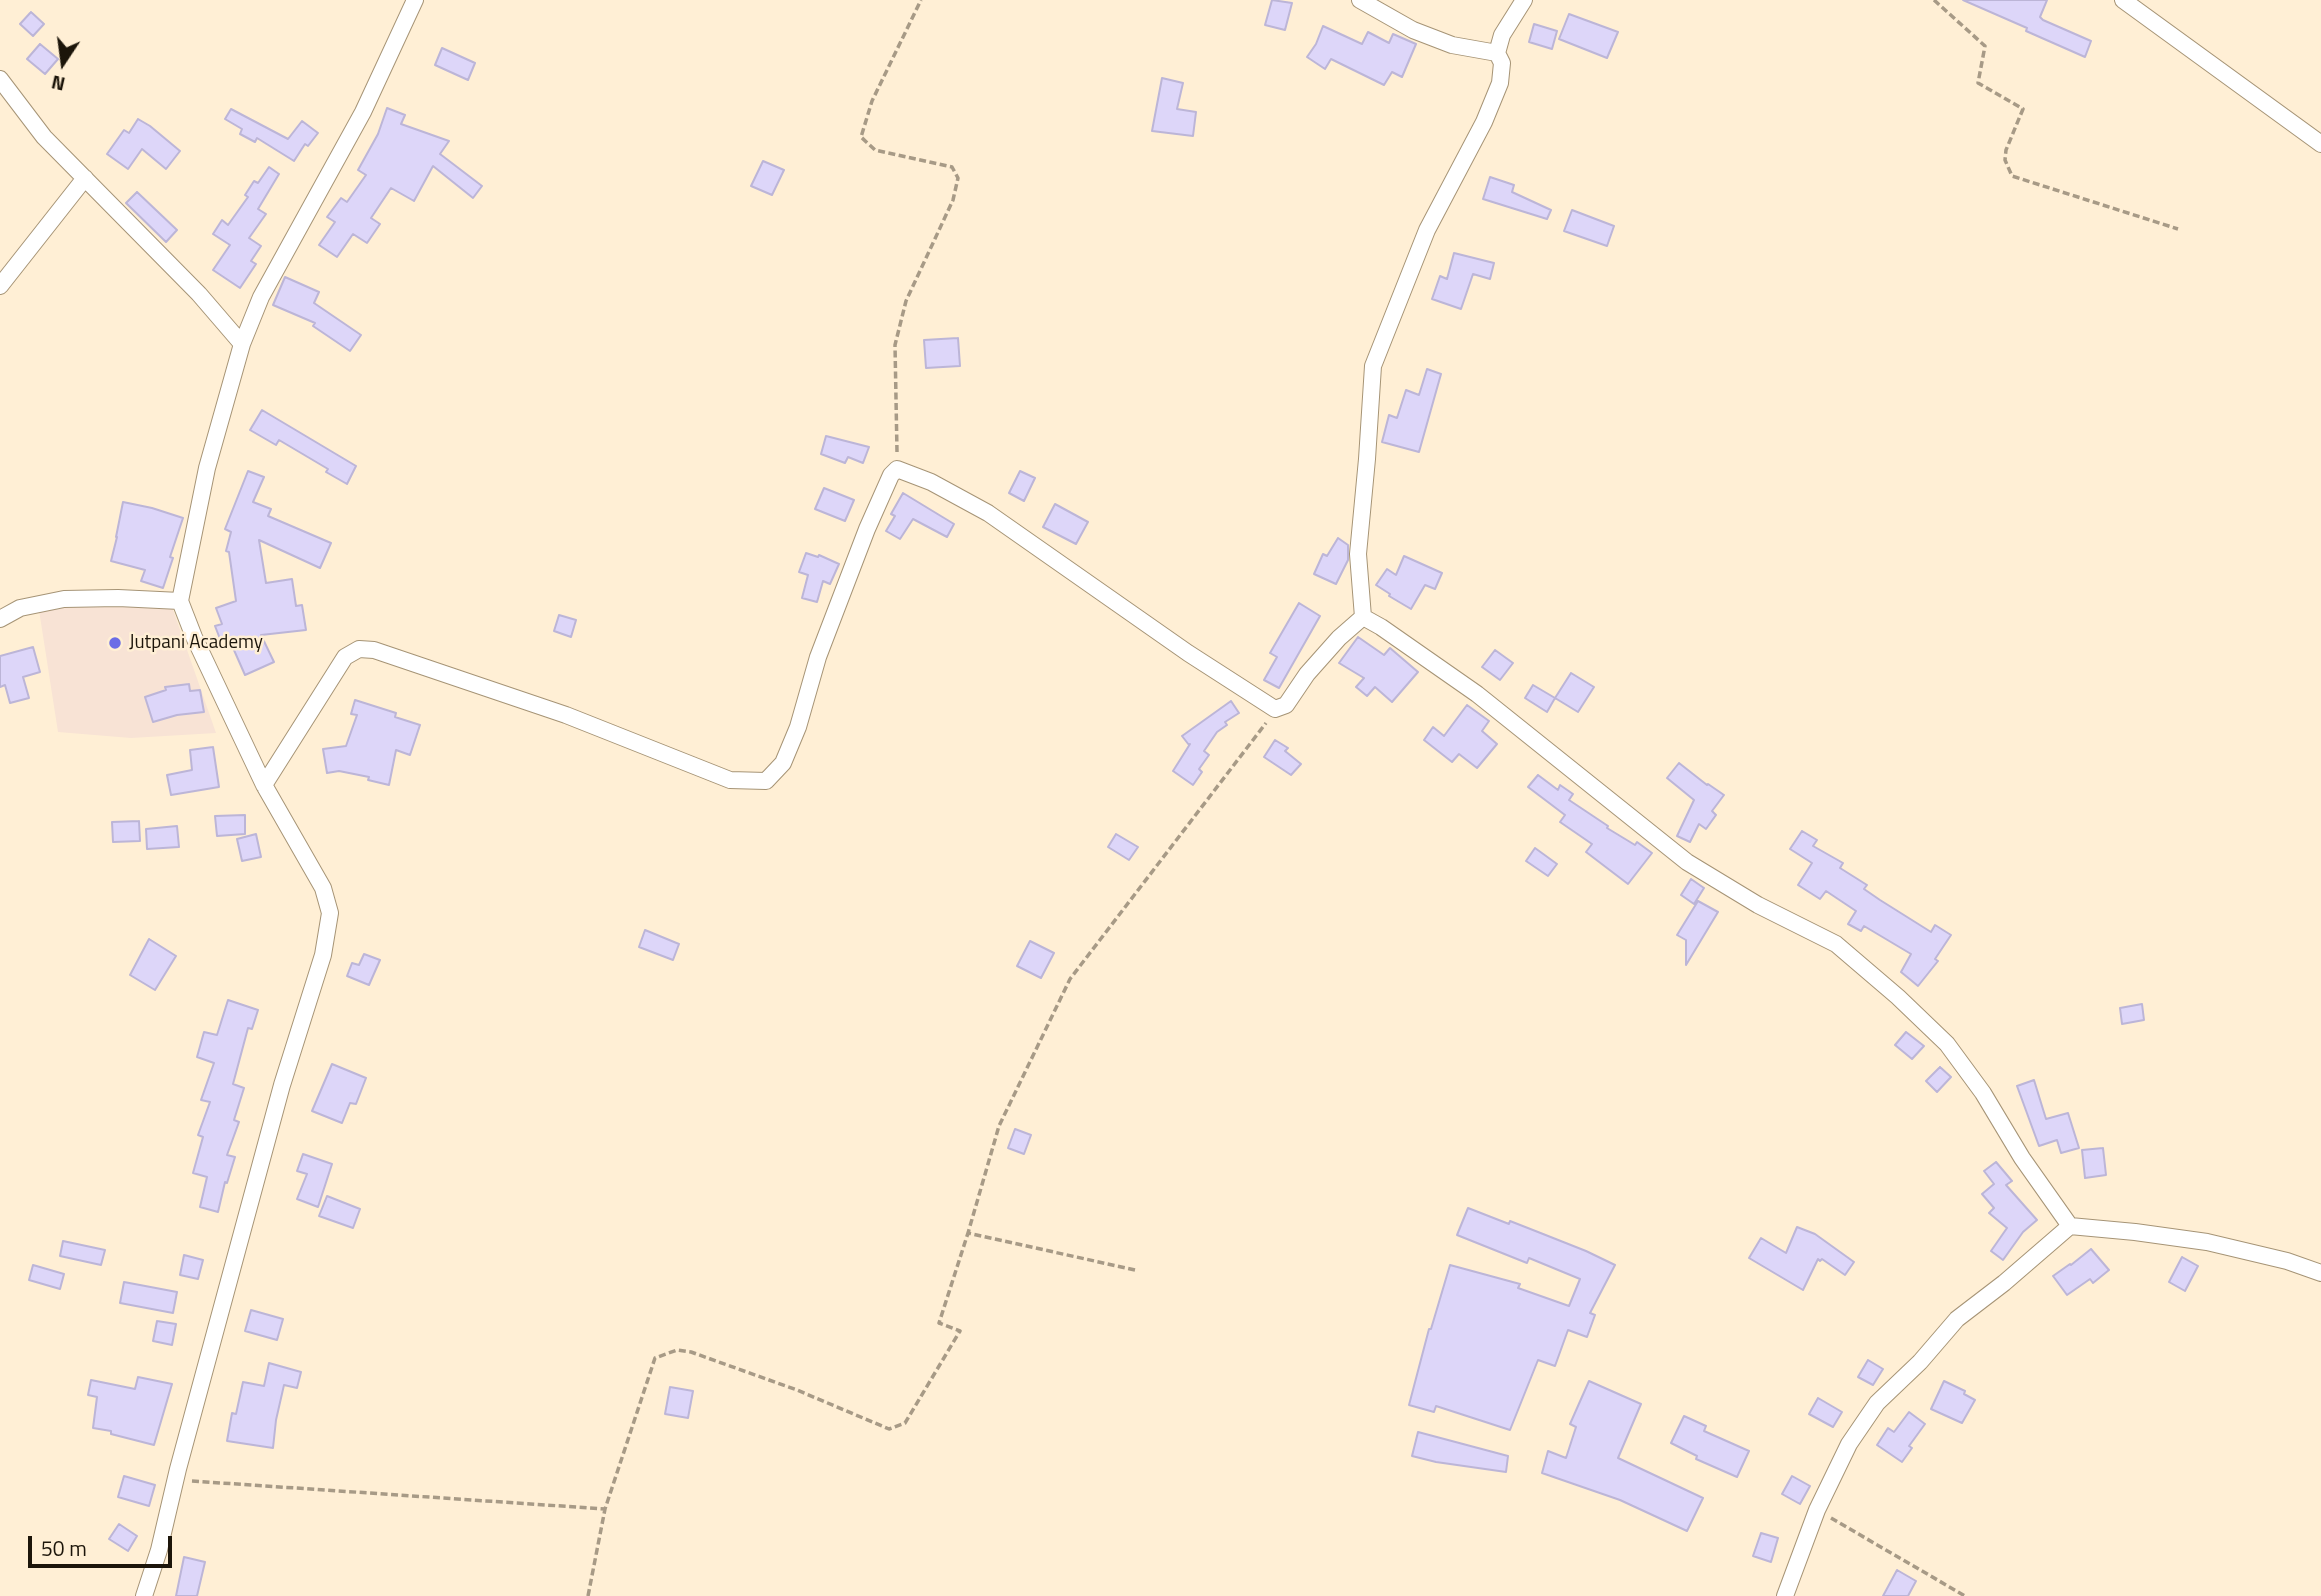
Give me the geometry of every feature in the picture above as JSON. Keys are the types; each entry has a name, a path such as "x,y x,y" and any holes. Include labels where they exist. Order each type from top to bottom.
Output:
{"street":[{"path":"144,1596 159,1550 175,1480 282,1086 323,955 330,913 323,888 264,785 194,637 180,601 207,468 242,344 261,297 363,113 415,0"},
{"path":"1360,0 1413,30 1452,45 1497,52"},
{"path":"1363,617 1359,554 1373,366 1427,230 1484,122 1500,83 1502,63 1497,52 1502,35 1524,0"},
{"path":"2123,0 2321,144"},
{"path":"0,79 44,137 199,294 242,344"},
{"path":"0,286 85,178"},
{"path":"264,785 345,657 359,649 374,650 566,715 730,780 766,781 783,763 798,727 818,657 867,529 891,475 897,469 932,482 988,513 1188,653 1275,709 1286,705 1307,674 1339,638 1363,617"},
{"path":"0,619 20,608 64,599 180,601"},
{"path":"1363,617 1477,694 1687,862 1758,905 1836,944 1898,997 1947,1044 2070,1226"},
{"path":"1785,1596 1817,1510 1849,1444 1877,1403 1920,1362 1957,1319 2070,1226 2207,1242 2287,1261 2321,1273"}],"path":[{"path":"897,469 895,345 906,301 953,200 958,178 952,167 875,150 861,137 872,101 921,0"},
{"path":"1934,0 1985,46 1978,83 2023,109 2006,150 2005,160 2012,176 2178,229"},
{"path":"588,1596 605,1509 655,1358 677,1350 691,1352 889,1429 905,1423 960,1331 939,1323 999,1126 1070,979 1275,709"},
{"path":"968,1233 1135,1270"},
{"path":"175,1480 605,1509"},
{"path":"1817,1510 1965,1596"}],"shaded area":[{"name":"Jutpani Academy","path":"79,603 171,604 216,733 131,738 58,732 39,610"}],"building":[{"path":"1272,0 1292,3 1285,30 1265,25"},
{"path":"1963,0 2047,0 2040,17 2091,41 2085,57 2026,31 2027,28"},
{"path":"31,12 44,24 33,36 20,24"},
{"path":"1569,14 1618,32 1607,58 1559,39"},
{"path":"1534,24 1557,31 1552,49 1529,42"},
{"path":"1323,26 1362,44 1368,32 1389,43 1393,34 1416,44 1402,77 1392,72 1384,85 1331,59 1325,69 1307,57"},
{"path":"40,44 58,59 45,74 27,59"},
{"path":"442,48 475,63 468,80 435,65"},
{"path":"1162,78 1183,83 1177,109 1196,112 1193,136 1152,131"},
{"path":"387,108 405,115 401,124 449,141 440,154 482,186 473,198 433,166 414,201 391,188 371,218 380,224 367,243 353,234 337,257 319,245 335,222 327,217 341,198 347,202 366,175 358,170 378,134"},
{"path":"231,109 288,139 302,121 318,133 308,146 305,144 294,161 257,138 255,142 240,134 242,129 225,119"},
{"path":"138,119 180,151 166,169 142,149 128,169 107,154 124,130 129,133"},
{"path":"763,161 784,170 772,195 751,186"},
{"path":"269,167 279,174 258,209 266,214 249,238 261,246 251,261 256,264 240,288 213,270 230,245 213,234 222,220 228,225 248,197 245,195 254,181 258,183"},
{"path":"1490,177 1514,185 1512,192 1551,210 1547,219 1483,199"},
{"path":"137,192 177,230 166,242 126,203"},
{"path":"1572,210 1614,226 1607,246 1564,231"},
{"path":"1454,253 1494,263 1490,279 1473,274 1461,309 1432,299 1440,276 1447,279"},
{"path":"285,277 319,292 314,303 361,335 350,351 313,326 315,323 273,305"},
{"path":"958,338 960,366 926,368 924,340"},
{"path":"1427,369 1441,374 1419,452 1382,442 1389,415 1397,418 1406,390 1419,395"},
{"path":"262,410 356,466 347,484 326,472 328,469 279,440 276,445 250,430"},
{"path":"826,436 869,447 863,463 848,457 845,463 821,454"},
{"path":"248,471 264,477 253,502 271,509 268,516 331,543 320,568 259,540 266,583 292,579 296,606 302,605 306,630 261,635 274,662 245,675 230,641 222,644 215,626 222,624 216,608 236,601 229,552 226,551 231,532 225,529"},
{"path":"1020,471 1035,478 1024,501 1009,493"},
{"path":"824,488 854,500 845,521 815,509"},
{"path":"903,493 954,524 947,537 913,519 900,539 886,531 895,516 891,514"},
{"path":"123,502 183,518 163,588 141,581 145,570 111,561"},
{"path":"1055,504 1088,522 1076,544 1043,527"},
{"path":"1338,538 1348,545 1348,560 1336,584 1314,574 1323,554 1327,556"},
{"path":"806,553 818,557 819,555 839,564 830,584 823,581 817,602 802,598 808,575 799,572"},
{"path":"1404,556 1442,573 1435,589 1425,585 1411,609 1376,585 1387,569 1396,575"},
{"path":"1299,603 1320,616 1279,688 1264,680 1277,657 1270,653"},
{"path":"559,615 576,620 571,637 554,631"},
{"path":"1358,637 1384,655 1390,648 1418,672 1392,702 1375,687 1367,696 1356,687 1364,678 1339,663"},
{"path":"33,647 40,672 23,677 29,698 10,703 5,685 0,687 0,656"},
{"path":"1495,650 1513,663 1500,680 1482,667"},
{"path":"1571,673 1594,687 1578,712 1555,698"},
{"path":"189,684 190,691 200,690 204,712 177,715 153,722 145,697 166,690 165,687"},
{"path":"1533,685 1555,698 1547,712 1525,698"},
{"path":"355,700 396,713 395,717 420,725 410,755 396,750 389,785 368,780 369,777 339,771 327,773 323,749 346,746 357,715 351,714"},
{"path":"1231,701 1239,713 1225,722 1227,725 1217,732 1204,751 1209,755 1199,769 1202,772 1193,785 1173,771 1190,744 1182,736"},
{"path":"1467,705 1489,721 1482,731 1497,744 1477,768 1459,754 1452,762 1424,740 1433,727 1444,736"},
{"path":"1275,740 1288,748 1285,751 1301,764 1291,775 1264,757"},
{"path":"213,747 219,787 171,795 167,775 192,770 190,750"},
{"path":"1679,763 1724,795 1712,811 1716,815 1706,829 1699,824 1690,842 1677,836 1694,800 1667,778"},
{"path":"1538,775 1558,790 1560,785 1573,794 1569,800 1608,826 1607,828 1635,845 1637,842 1652,853 1628,884 1586,852 1592,844 1560,822 1565,815 1528,787"},
{"path":"245,815 245,834 217,836 215,816"},
{"path":"139,821 140,841 113,842 112,822"},
{"path":"177,826 179,847 147,849 146,829"},
{"path":"1802,831 1817,840 1813,846 1843,863 1840,868 1867,885 1864,889 1931,932 1935,925 1951,935 1935,959 1938,961 1918,986 1901,972 1911,954 1864,926 1861,931 1848,924 1856,911 1826,891 1820,899 1798,885 1812,863 1790,849"},
{"path":"256,834 261,857 242,861 237,839"},
{"path":"1116,834 1138,847 1129,860 1108,847"},
{"path":"1535,848 1557,864 1548,876 1526,861"},
{"path":"1691,879 1704,888 1694,904 1681,895"},
{"path":"1698,901 1718,912 1686,965 1686,940 1677,935"},
{"path":"645,930 679,944 673,960 639,947"},
{"path":"149,939 176,956 155,990 130,975"},
{"path":"1030,941 1054,953 1041,978 1017,966"},
{"path":"364,954 380,960 369,985 347,976 352,963 359,965"},
{"path":"228,1000 258,1010 252,1029 248,1028 233,1084 244,1088 234,1120 239,1122 227,1155 235,1157 227,1183 225,1182 218,1212 200,1207 207,1177 193,1173 203,1137 198,1135 210,1102 201,1100 214,1063 197,1057 204,1032 217,1035"},
{"path":"2142,1004 2144,1020 2122,1024 2120,1008"},
{"path":"1906,1032 1924,1046 1912,1059 1895,1045"},
{"path":"332,1064 366,1078 356,1104 350,1103 342,1123 312,1111"},
{"path":"1940,1067 1951,1077 1937,1092 1926,1081"},
{"path":"2034,1080 2046,1119 2068,1113 2079,1148 2061,1153 2057,1140 2039,1146 2017,1086"},
{"path":"1015,1129 1031,1135 1024,1154 1008,1148"},
{"path":"2103,1148 2106,1175 2085,1178 2082,1150"},
{"path":"303,1154 332,1164 318,1207 297,1199 307,1174 297,1171"},
{"path":"1996,1162 2012,1181 2006,1185 2037,1220 2023,1232 2003,1260 1991,1251 2007,1228 1989,1213 1994,1208 1982,1194 1994,1184 1984,1171"},
{"path":"327,1196 360,1209 353,1228 319,1216"},
{"path":"1468,1208 1509,1224 1510,1221 1615,1265 1590,1313 1595,1315 1587,1337 1568,1330 1555,1366 1538,1360 1510,1430 1436,1406 1434,1412 1409,1405 1429,1329 1450,1265 1520,1284 1518,1288 1569,1306 1580,1279 1529,1258 1527,1263 1457,1235"},
{"path":"1797,1227 1815,1234 1854,1262 1845,1275 1818,1259 1803,1290 1749,1258 1761,1238 1786,1253"},
{"path":"63,1241 105,1250 101,1265 60,1256"},
{"path":"2091,1249 2109,1270 2093,1283 2090,1279 2067,1295 2053,1276"},
{"path":"184,1255 203,1260 198,1279 180,1275"},
{"path":"2182,1257 2198,1266 2185,1291 2169,1282"},
{"path":"33,1265 64,1274 60,1289 29,1280"},
{"path":"124,1282 177,1292 173,1313 120,1303"},
{"path":"251,1310 283,1319 277,1340 245,1331"},
{"path":"157,1321 176,1324 172,1345 153,1341"},
{"path":"1868,1360 1883,1369 1873,1385 1858,1377"},
{"path":"269,1363 301,1372 297,1388 284,1385 273,1448 227,1441 232,1413 236,1414 243,1382 264,1386"},
{"path":"138,1377 172,1384 154,1445 93,1428 97,1397 88,1395 91,1380 135,1389"},
{"path":"1589,1381 1641,1404 1618,1458 1703,1498 1687,1531 1620,1500 1542,1473 1548,1451 1566,1458 1576,1427 1570,1424"},
{"path":"1944,1381 1965,1391 1964,1394 1975,1400 1962,1423 1931,1409"},
{"path":"670,1387 693,1391 688,1418 665,1414"},
{"path":"1818,1398 1842,1412 1833,1427 1809,1414"},
{"path":"1909,1412 1925,1424 1909,1446 1912,1448 1902,1462 1877,1445 1888,1428 1894,1432"},
{"path":"1684,1416 1706,1426 1704,1431 1749,1451 1737,1477 1696,1459 1697,1456 1671,1443"},
{"path":"1418,1432 1508,1456 1506,1472 1412,1456"},
{"path":"124,1476 155,1485 149,1506 118,1497"},
{"path":"1792,1476 1810,1486 1800,1504 1782,1494"},
{"path":"119,1524 137,1536 128,1551 109,1539"},
{"path":"1761,1533 1778,1538 1771,1562 1753,1556"},
{"path":"184,1557 205,1562 197,1596 176,1596"},
{"path":"1897,1570 1916,1581 1908,1596 1883,1596"}],"place":[{"name":"Jutpani Academy","path":"115,643"}]}
